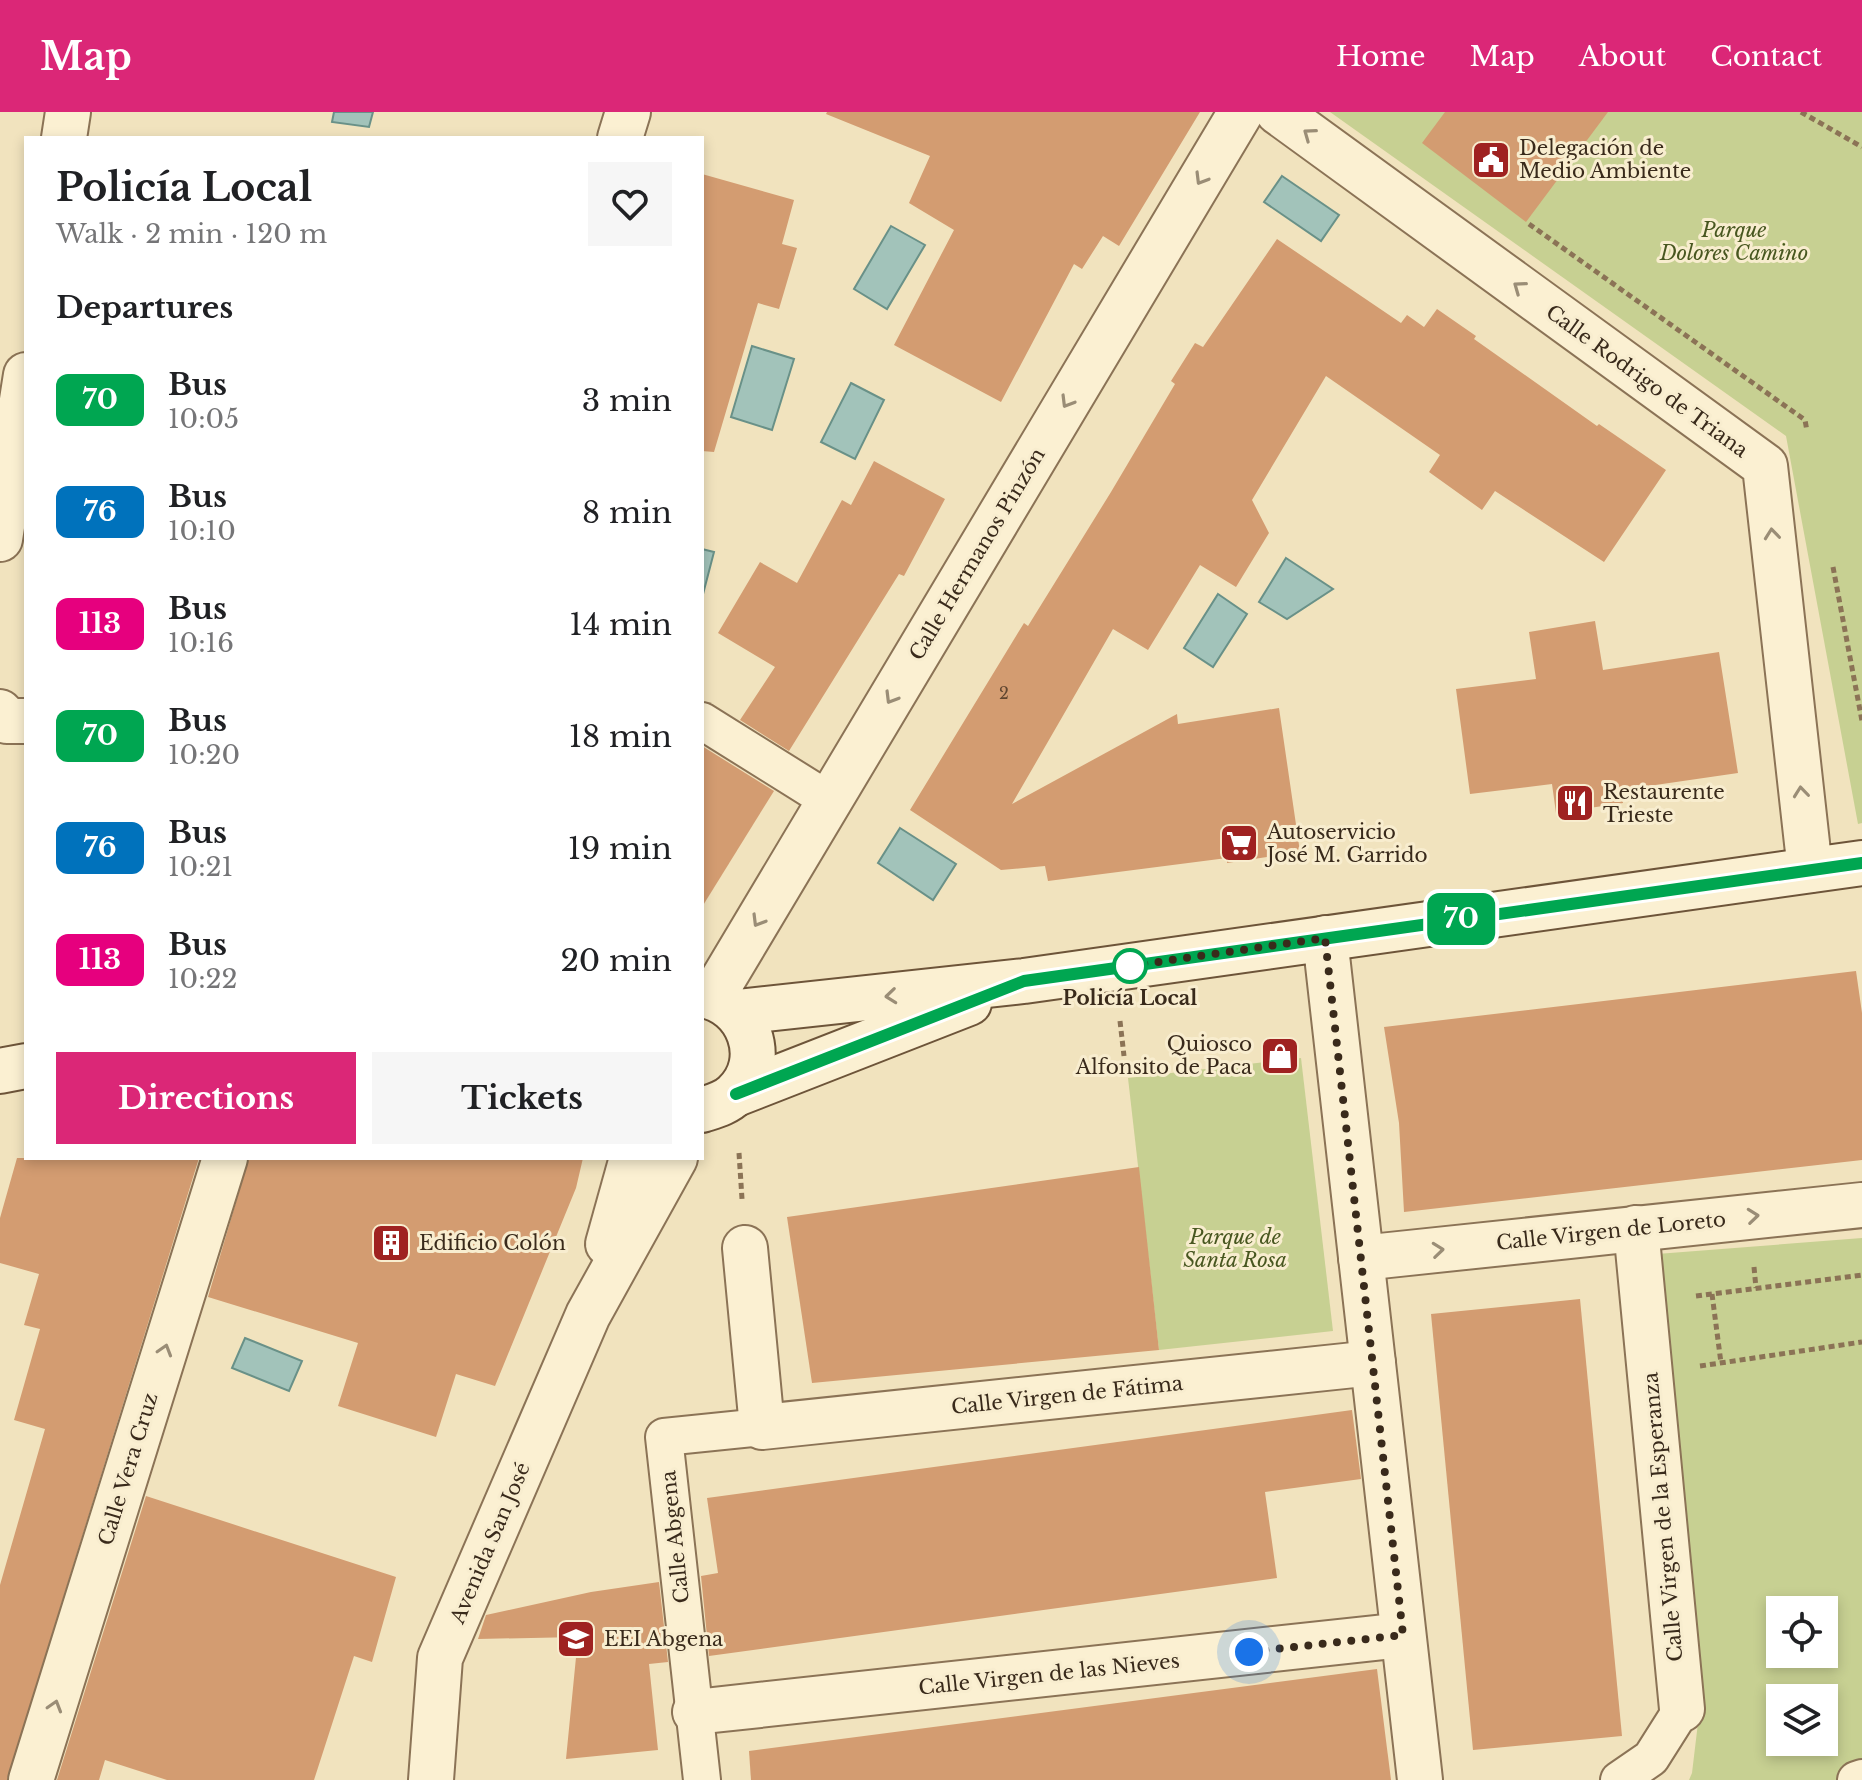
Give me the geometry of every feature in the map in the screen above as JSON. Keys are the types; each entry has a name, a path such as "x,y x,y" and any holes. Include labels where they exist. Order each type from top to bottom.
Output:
{"street":[{"path":"64,136 68,112"},
{"path":"621,136 628,112"},
{"name":"Calle Hermanos Pinzón","path":"718,1001 830,801 1241,112"},
{"name":"Calle Rodrigo de Triana","path":"1278,112 1765,466 1810,870"},
{"path":"0,539 24,388"},
{"path":"0,712 7,721 24,721"},
{"path":"704,722 830,801"},
{"path":"718,1001 1024,981 1862,863"},
{"path":"1325,938 1420,1780"},
{"path":"710,1106 1024,981"},
{"path":"710,1106 747,1079 753,1061 753,1041 746,1024 718,1001"},
{"path":"0,1071 24,1066"},
{"name":"Calle Vera Cruz","path":"31,1780 224,1160"},
{"name":"Avenida San José","path":"588,1315 631,1160"},
{"name":"Avenida San José","path":"431,1780 440,1658 588,1315 674,1160"},
{"name":"Calle Virgen de Loreto","path":"1361,1258 1862,1205"},
{"name":"Calle Virgen de la Esperanza","path":"1619,1780 1651,1758 1682,1709 1636,1228"},
{"path":"745,1248 762,1427"},
{"name":"Calle Virgen de Fátima","path":"664,1437 1373,1363"},
{"name":"Calle Abgena","path":"664,1437 702,1780"},
{"name":"Calle Virgen de las Nieves","path":"695,1712 1403,1635"},
{"path":"1856,1780 1862,1778"}],"path":[{"path":"1801,112 1862,147"},
{"path":"710,1106 745,1248"},
{"path":"1682,1298 1862,1275"},
{"path":"1712,1294 1721,1363"},
{"path":"1698,1366 1862,1342"}],"green space":[{"name":"Parque Dolores Camino","path":"1330,112 1862,112 1862,823 1858,824 1786,436"},
{"name":"Parque de Santa Rosa","path":"1301,1058 1333,1331 1159,1350 1128,1078"},
{"path":"1862,1238 1862,1780 1689,1780 1700,1706 1657,1254"}],"water":[{"path":"334,112 373,112 369,127 332,122"},
{"path":"1282,176 1339,215 1321,241 1264,202"},
{"path":"891,226 925,245 887,309 854,289"},
{"path":"752,346 794,359 772,430 731,417"},
{"path":"851,383 884,400 855,459 821,442"},
{"path":"704,550 714,552 704,590"},
{"path":"1286,558 1333,589 1287,619 1259,602"},
{"path":"1218,594 1247,614 1213,667 1184,648"},
{"path":"900,828 956,864 933,900 878,863"},
{"path":"245,1338 302,1361 289,1391 232,1368"}],"building":[{"path":"827,112 1200,112 1119,246 1103,236 1082,269 1074,264 1001,402 894,345 954,230 909,203 930,156"},
{"name":"Delegación de Medio Ambiente","path":"1445,112 1608,112 1526,222 1422,143"},
{"path":"704,175 794,200 782,244 797,248 779,309 758,303 714,452 704,451"},
{"path":"1277,239 1401,323 1407,315 1424,327 1437,309 1597,426 1599,424 1666,470 1604,562 1495,491 1482,510 1429,472 1440,455 1326,376 1252,500 1269,533 1236,587 1200,565 1148,650 1113,629 1012,804 1177,714 1178,724 1279,708 1300,852 1227,863 1227,858 1048,881 1045,866 1001,870 910,810 1024,623 1028,626 1111,492 1175,384 1171,381 1195,343 1203,347"},
{"path":"874,461 945,499 904,576 899,574 789,751 740,720 775,667 718,633 760,562 797,583 842,500 851,505"},
{"path":"1595,621 1603,670 1719,652 1738,773 1621,790 1623,803 1556,813 1552,784 1470,794 1456,689 1536,679 1529,632"},
{"path":"704,747 774,791 704,904"},
{"path":"1856,971 1862,1013 1862,1160 1404,1212 1399,1123 1384,1027"},
{"path":"17,1158 198,1160 7,1780 0,1780 0,1585 45,1429 14,1420 40,1329 24,1325 39,1274 0,1263 0,1218"},
{"name":"Edificio Colón","path":"248,1160 583,1160 576,1188 495,1386 456,1374 436,1437 338,1406 358,1343 208,1297"},
{"path":"1139,1167 1159,1350 812,1383 787,1217"},
{"path":"1580,1299 1622,1736 1473,1750 1431,1314"},
{"path":"1352,1410 1361,1479 1265,1492 1277,1578 709,1656 701,1576 718,1573 707,1498"},
{"path":"146,1496 396,1577 372,1662 354,1656 314,1780 167,1780 105,1760 99,1780 57,1780"},
{"path":"659,1582 668,1662 649,1664 658,1750 566,1759 578,1637 478,1639 486,1615 591,1592"},
{"path":"1377,1669 1391,1780 751,1780 749,1751"}],"bus line":[{"name":"70","path":"736,1094 1024,981 1862,863"}],"place":[{"name":"Delegación de Medio Ambiente","path":"1491,160"},
{"name":"Restaurente Trieste","path":"1575,803"},
{"name":"Autoservicio José M. Garrido","path":"1239,843"},
{"name":"Policía Local","path":"1130,966"},
{"name":"Quiosco Alfonsito de Paca","path":"1280,1056"},
{"name":"Edificio Colón","path":"391,1243"},
{"name":"EEI Abgena","path":"576,1639"}],"route":[{"path":"1130,966 1325,938 1403,1635 1249,1652"}]}
